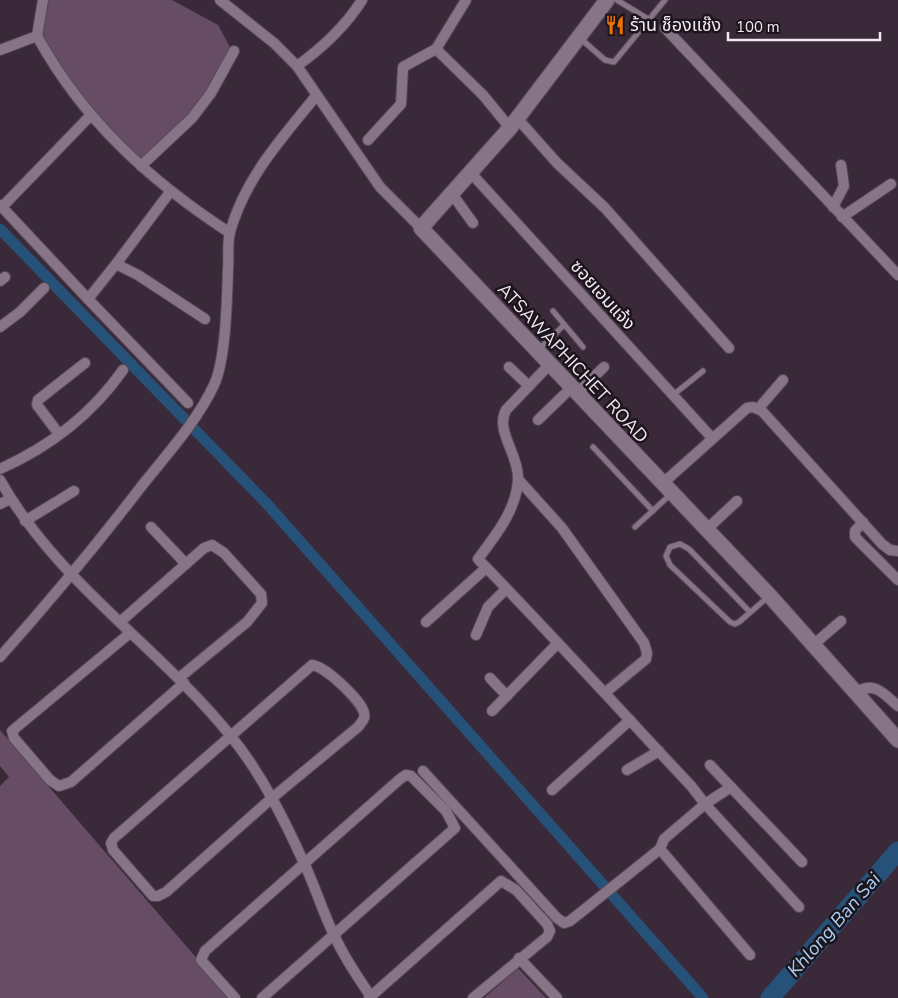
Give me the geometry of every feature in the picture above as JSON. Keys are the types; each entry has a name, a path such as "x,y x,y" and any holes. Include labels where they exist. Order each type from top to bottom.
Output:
{"street":[{"path":"43,0 37,36 57,71 91,115 141,166 170,192 230,233"},
{"path":"297,66 317,51 341,28 362,0"},
{"path":"368,140 401,104 403,67 436,49 466,0"},
{"path":"227,2 297,66 365,167 391,200 420,228 513,123 607,0"},
{"path":"665,28 898,275"},
{"path":"0,50 37,36"},
{"path":"436,49 482,95 605,208 729,348"},
{"path":"141,166 192,118 212,93 234,50"},
{"path":"0,658 72,575 184,432 203,404 214,384 219,366 227,307 230,233 248,184 266,158 316,96"},
{"path":"91,115 1,206 188,403"},
{"path":"833,207 844,186 841,165"},
{"name":"ซอยเอมแจ้ง","path":"471,172 712,438"},
{"path":"842,217 891,184"},
{"path":"88,299 170,192"},
{"path":"452,194 473,223"},
{"name":"ATSAWAPHICHET ROAD","path":"420,228 770,596 898,740"},
{"path":"116,264 138,275 205,319"},
{"path":"0,327 20,312 44,288"},
{"path":"59,434 40,411 37,405 38,400 44,393 85,363"},
{"path":"549,365 502,417 504,431 515,456 518,479 512,508 478,559 557,644 606,692 799,907"},
{"path":"509,367 529,386"},
{"path":"538,420 604,367"},
{"path":"0,469 38,449 86,414 107,393 123,370"},
{"path":"758,409 783,380"},
{"path":"667,488 712,438 747,408 758,409 762,411 890,550 898,551"},
{"path":"518,479 562,528 644,643 647,652 646,659 606,692"},
{"path":"0,480 25,521 72,575 130,633 182,681 231,736 272,798 305,863 333,934 371,998 502,881 516,890 547,924 550,931 547,937 472,998"},
{"path":"25,521 74,491"},
{"path":"0,504 10,499"},
{"path":"706,530 737,501"},
{"path":"863,522 856,530 855,537 898,580"},
{"path":"151,528 186,564"},
{"path":"120,622 204,548 212,545 261,594 262,603 247,622 71,782 59,786 50,780 14,738 12,731 130,633"},
{"path":"426,622 486,568"},
{"path":"476,635 488,607 506,589"},
{"path":"813,644 841,621"},
{"path":"492,711 557,644"},
{"path":"312,665 328,672 359,704 365,714 358,727 158,896 149,892 112,850 111,843 114,838 231,736 312,665"},
{"path":"490,678 507,696"},
{"path":"857,692 866,687 875,688 898,706"},
{"path":"552,790 630,720"},
{"path":"627,770 659,751"},
{"path":"710,765 802,862"},
{"path":"423,771 557,918 564,923 570,921 660,849 664,839 705,804 731,787"},
{"path":"235,998 201,960 202,955 406,775 417,780 446,811 455,828 262,998"},
{"path":"660,849 750,955"},
{"path":"519,958 557,998"}],"lane":[{"path":"617,0 648,19"},
{"path":"578,36 611,62 616,60 665,0"},
{"path":"553,311 584,347"},
{"path":"537,352 564,325"},
{"path":"673,396 703,371"},
{"path":"593,447 653,511"},
{"path":"635,527 653,511 667,488"},
{"path":"750,612 689,549 680,544 670,547 666,556 670,565 730,622 735,624 739,622 770,596"}],"shaded area":[{"path":"45,0 172,0 218,25 231,49 208,91 188,116 142,161 91,109 34,41"},
{"path":"0,730 231,998 0,998 0,786 9,777 0,766"},
{"path":"518,968 546,998 484,998"}],"waterway":[{"path":"0,229 268,505 703,998"},
{"name":"Khlong Ban Sai","path":"770,998 898,851"}],"place":[{"name":"ร้าน ช็องแช๊ง","path":"615,25"}]}
